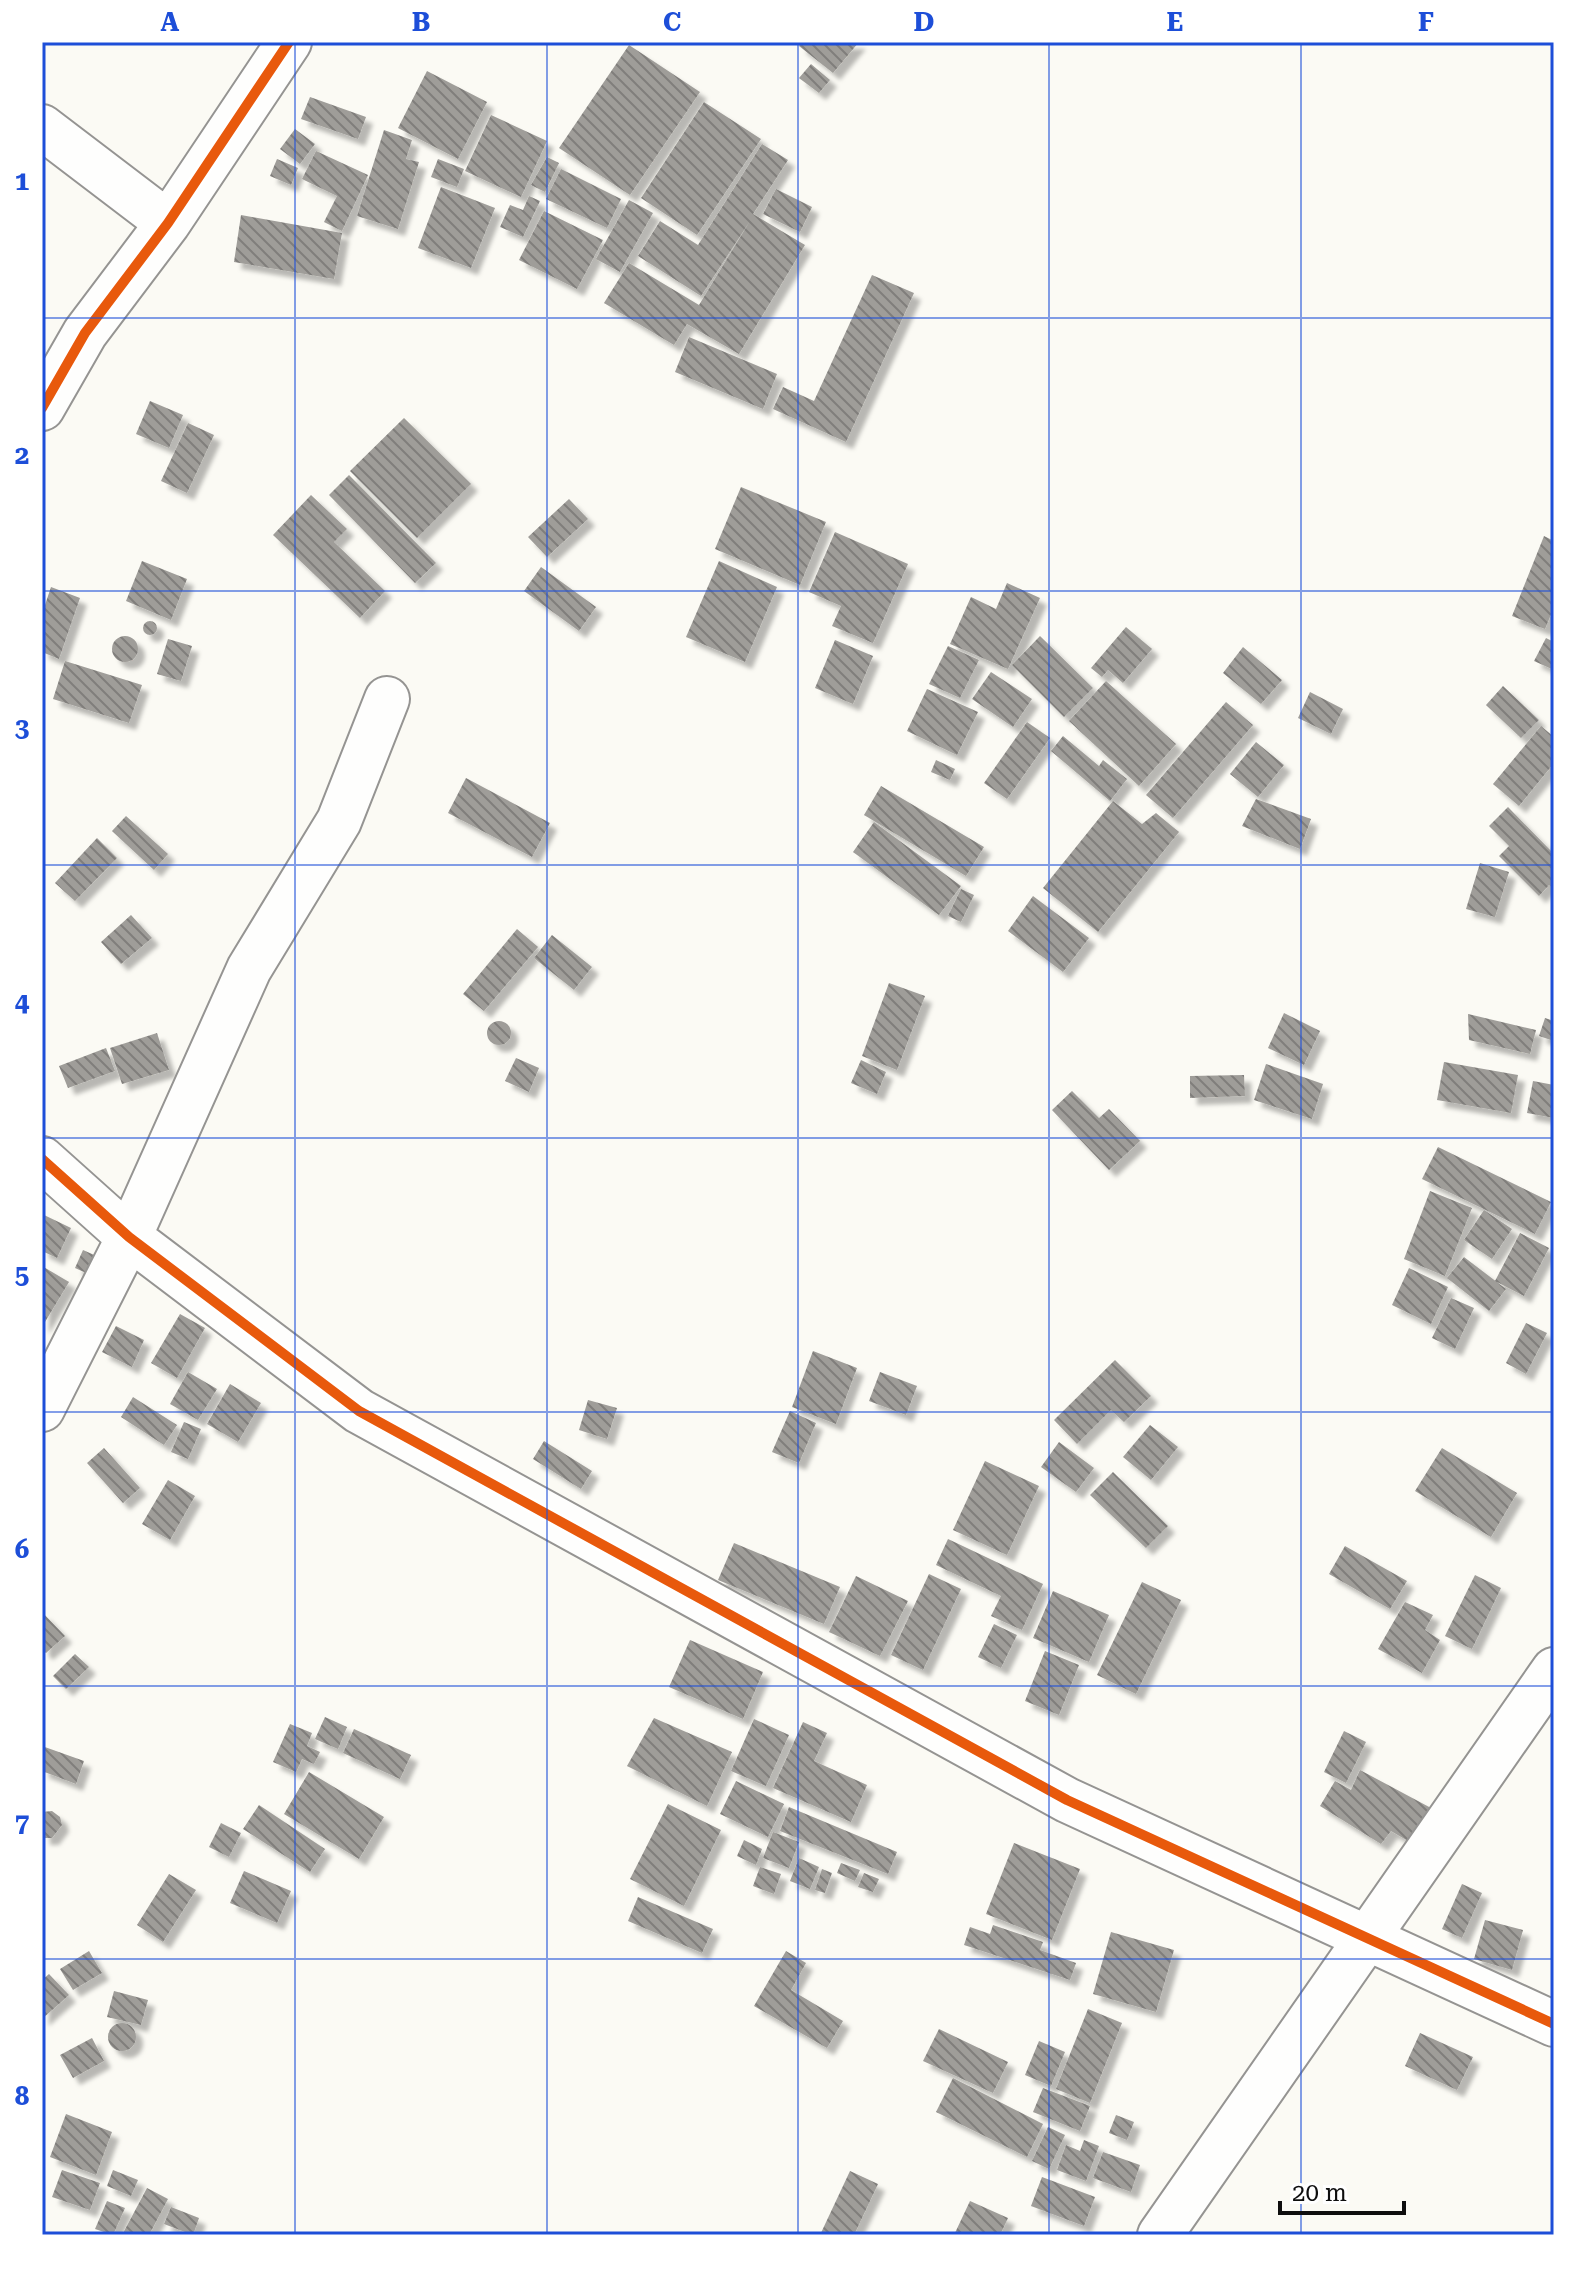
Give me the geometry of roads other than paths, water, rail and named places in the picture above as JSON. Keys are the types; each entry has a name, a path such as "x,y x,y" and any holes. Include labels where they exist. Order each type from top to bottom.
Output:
{"street":[{"path":"42,408 85,333 168,223 289,42"},
{"path":"42,127 168,223"},
{"path":"42,1409 129,1237 249,969 339,821 387,699"},
{"path":"42,1159 129,1237 359,1411 1067,1800 1554,2024"},
{"path":"1160,2235 1554,1670"}]}
